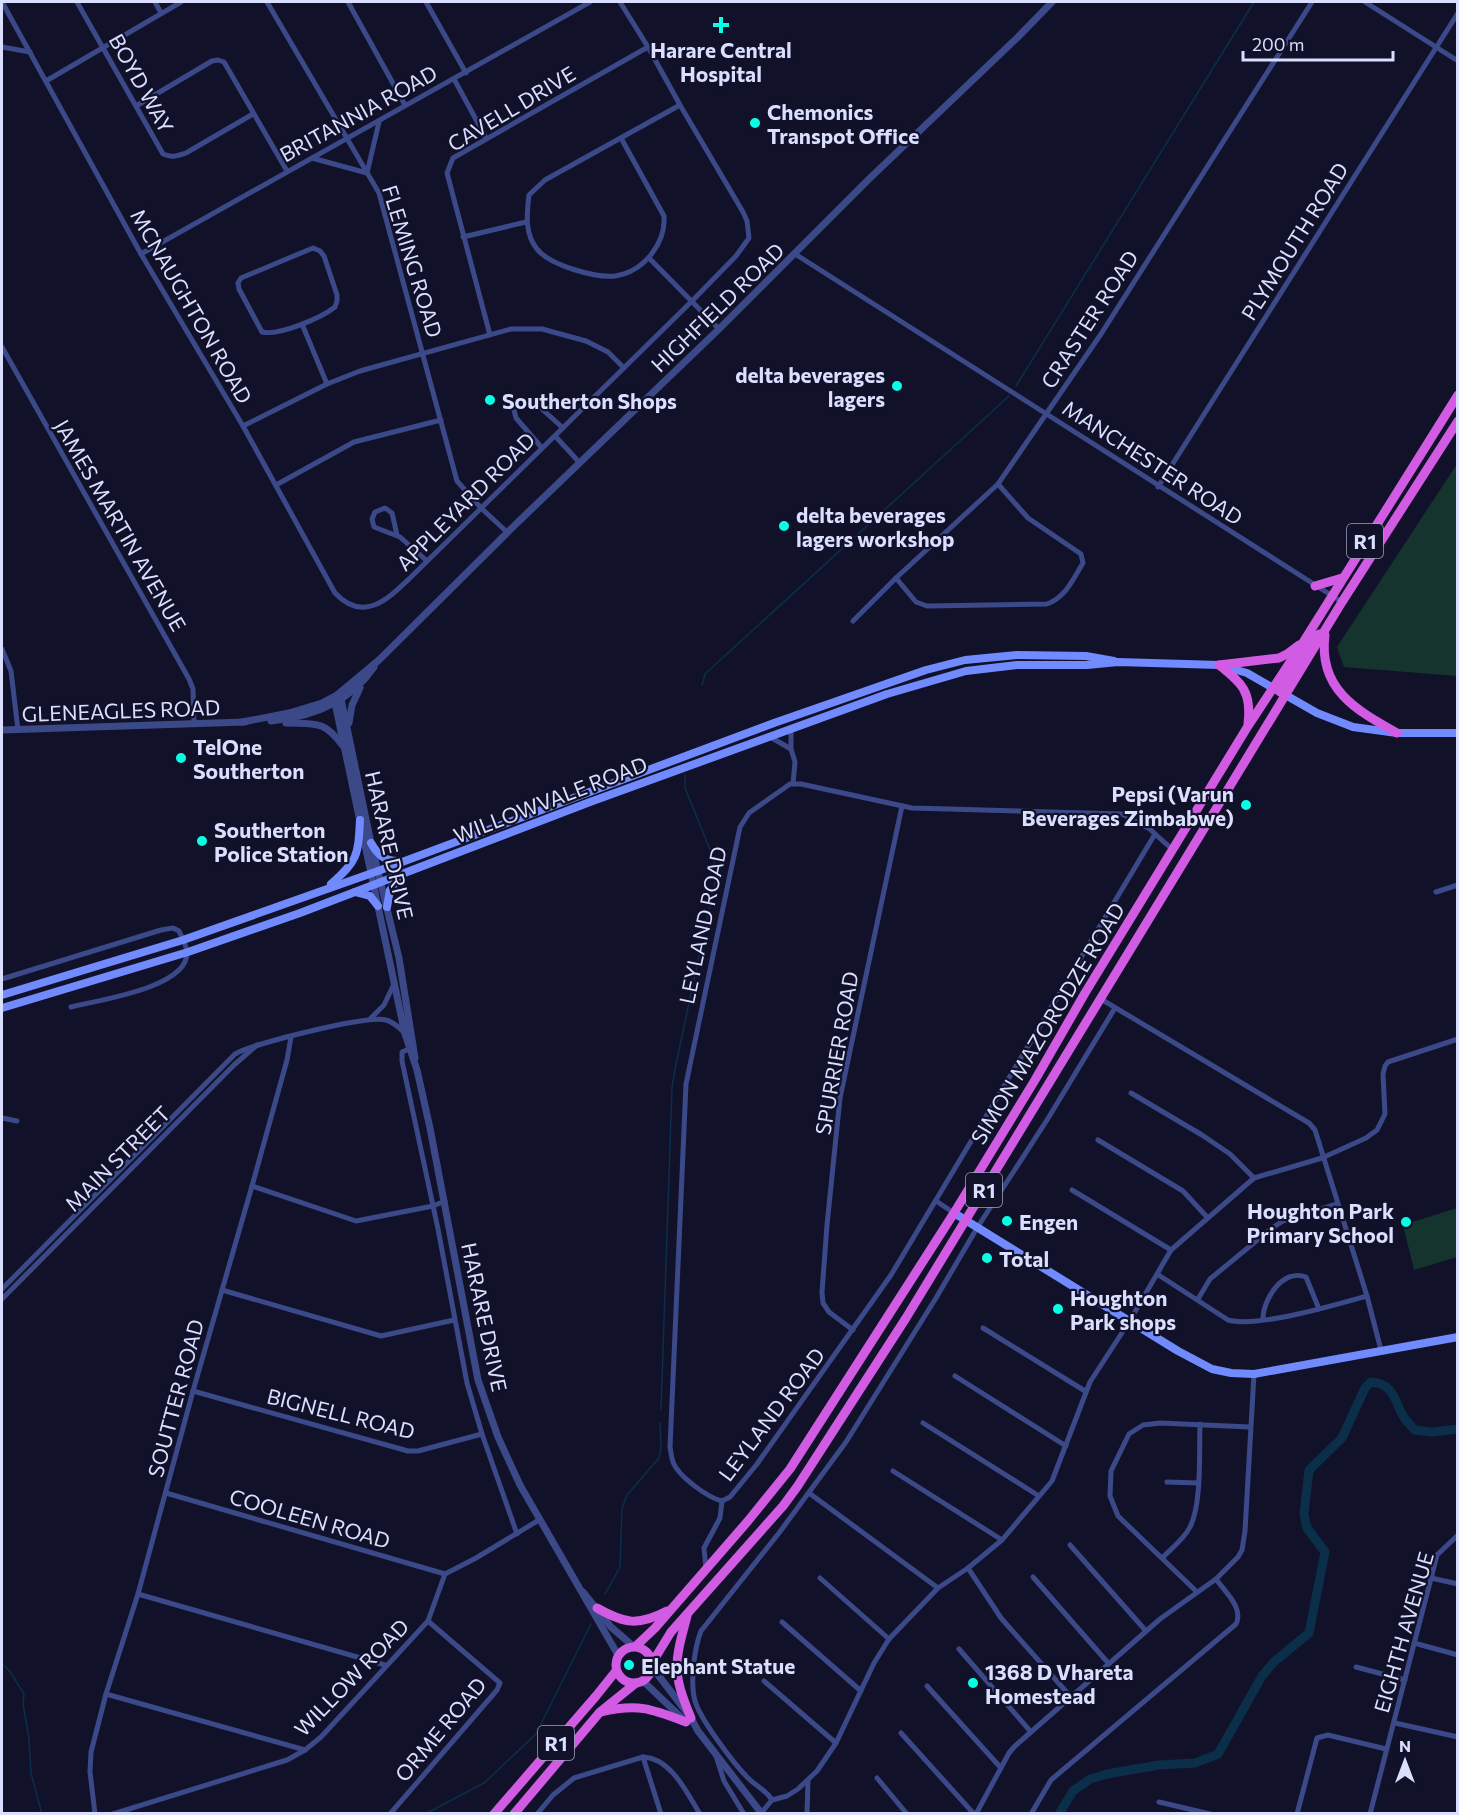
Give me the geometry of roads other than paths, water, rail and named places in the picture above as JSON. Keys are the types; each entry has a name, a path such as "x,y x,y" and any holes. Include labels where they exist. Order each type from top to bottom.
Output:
{"highway":[{"name":"SIMON MAZORODZE ROAD","path":"640,1682 649,1675 652,1665 671,1632 797,1487 939,1264 1280,692 1304,641 1331,595 1458,395"},
{"name":"SIMON MAZORODZE ROAD","path":"618,1655 622,1650 635,1646 674,1607 790,1469 954,1213 1248,726 1280,692 1326,629 1458,421"},
{"path":"1331,595 1339,594 1351,574 1367,562"},
{"path":"1315,586 1342,578"},
{"path":"1326,629 1324,657 1334,685 1361,713 1397,733"},
{"path":"1219,665 1279,658 1304,641"},
{"path":"1219,665 1236,679 1246,693 1250,709 1248,726"},
{"path":"597,1608 614,1618 629,1622 651,1618 674,1607"},
{"path":"687,1614 679,1644 676,1670 689,1720"},
{"path":"635,1646 647,1652 652,1665"},
{"path":"618,1655 615,1663 616,1671 624,1680 640,1682"},
{"name":"R1","path":"494,1814 616,1671"},
{"name":"R1","path":"514,1814 600,1712 640,1682"},
{"path":"600,1712 636,1707 655,1709 689,1720"}],"main road":[{"name":"WILLOWVALE ROAD","path":"2,995 183,940 405,861 774,723 946,664 992,657 1027,655 1086,656 1118,662 1219,665 1247,673 1339,723 1353,727 1397,733 1458,733"},
{"name":"WILLOWVALE ROAD","path":"2,1008 188,952 354,892 590,802 910,687 966,671 1017,665 1087,666 1118,662"},
{"path":"328,888 354,862 358,849 360,820"},
{"path":"371,843 378,854 387,860 405,861"},
{"path":"387,907 390,890 402,874"},
{"path":"354,892 370,896 378,906"},
{"path":"954,1213 1178,1351 1212,1369 1231,1374 1254,1374 1458,1337"}],"street":[{"name":"MCNAUGHTON ROAD","path":"2,2 141,254 243,426 335,593 345,603 369,606"},
{"name":"BOYD WAY","path":"77,2 163,154 177,157 253,114"},
{"path":"155,2 161,13"},
{"path":"46,81 181,2"},
{"name":"FLEMING ROAD","path":"267,2 379,193 457,481 481,508 508,532"},
{"path":"348,2 405,105"},
{"path":"426,2 466,73"},
{"name":"BRITANNIA ROAD","path":"141,254 590,2"},
{"path":"620,2 680,105 621,138 534,188 529,195 526,222 537,250 552,261 572,268 613,276 626,272 649,258 663,235 663,216 621,138"},
{"name":"HIGHFIELD ROAD","path":"338,699 1052,2"},
{"name":"CRASTER ROAD","path":"853,621 998,484 1101,334 1312,2"},
{"path":"1365,2 1458,61"},
{"name":"PLYMOUTH ROAD","path":"1158,487 1458,13"},
{"path":"2,46 30,52"},
{"name":"CAVELL DRIVE","path":"490,335 447,173 453,158 648,47"},
{"path":"136,106 212,61 224,62 287,171"},
{"path":"454,79 486,138"},
{"name":"APPLEYARD ROAD","path":"369,606 389,598 692,301 749,238 749,229 743,212 680,105"},
{"path":"312,158 367,173 379,122"},
{"path":"464,237 526,222"},
{"path":"313,249 320,251 324,256 337,301 331,310 302,324 273,334 262,332 239,289 238,283 241,278 304,251 313,249"},
{"name":"MANCHESTER ROAD","path":"795,254 1342,602"},
{"path":"649,258 719,329"},
{"path":"302,324 327,384"},
{"path":"243,426 327,384 360,371 511,329 542,329 586,340 600,347 624,368"},
{"name":"JAMES MARTIN AVENUE","path":"2,347 189,679 193,689 194,724"},
{"path":"542,448 516,418 514,410 519,400 533,400 563,428"},
{"path":"276,485 354,442 441,420"},
{"path":"555,436 580,463"},
{"path":"896,578 916,602 927,606 1047,604 1056,601 1064,594 1083,563 1081,554 1028,518 998,484"},
{"path":"397,535 392,513 385,508 375,512 372,519 374,527 397,535 427,561"},
{"path":"2,649 11,670 18,730"},
{"name":"HIGHFIELD ROAD","path":"338,699 362,683 379,660"},
{"path":"348,732 352,705 362,683"},
{"name":"GLENEAGLES ROAD","path":"242,722 308,709 338,699"},
{"name":"GLENEAGLES ROAD","path":"2,730 274,721 303,717 338,699"},
{"name":"HARARE DRIVE","path":"338,699 348,732 371,843 378,906 405,1034 417,1070"},
{"name":"HARARE DRIVE","path":"338,699 345,748 360,820 375,872"},
{"path":"274,721 325,727 330,729 345,748"},
{"path":"791,729 791,749 795,762 793,784 925,809 1122,814 1150,829 1173,850"},
{"path":"770,737 791,749"},
{"name":"LEYLAND ROAD","path":"793,784 786,786 749,813 740,827 685,1093 670,1447 673,1462 681,1473 711,1497 722,1501 730,1497 757,1464 891,1275 1155,834"},
{"name":"SPURRIER ROAD","path":"853,1330 829,1312 823,1303 827,1225 840,1098 902,806"},
{"name":"HARARE DRIVE","path":"377,883 387,907 399,958 417,1070 445,1201 478,1380 498,1437 538,1520 580,1588 615,1632 635,1646"},
{"path":"1436,892 1458,885"},
{"path":"2,979 169,928 177,928 188,952 182,969 174,976 153,986 71,1007"},
{"path":"370,1019 384,1005 394,981"},
{"path":"1099,999 1304,1118 1314,1130 1367,1296 1381,1350"},
{"path":"772,1800 736,1765 697,1706 693,1688 695,1648 701,1631 846,1443 1115,1008"},
{"path":"370,1019 389,1021 405,1034"},
{"name":"MAIN STREET","path":"2,1289 228,1059 258,1044 370,1019"},
{"name":"SOUTTER ROAD","path":"95,1814 90,1762 106,1694 138,1594 289,1053 291,1037"},
{"path":"652,1665 689,1720 762,1813 772,1800 787,1796 808,1781 836,1743 874,1663 889,1639 938,1587 968,1568 1002,1540 1056,1474 1086,1391 1171,1250 1254,1178 1322,1158 1366,1138 1377,1130 1384,1114 1384,1066 1388,1062 1458,1039"},
{"name":"MAIN STREET","path":"2,1299 209,1090 258,1044"},
{"path":"409,1049 402,1052 402,1061 467,1383 517,1534"},
{"path":"1131,1093 1230,1154 1254,1178"},
{"path":"2,1118 17,1121"},
{"path":"1098,1140 1183,1191 1207,1217"},
{"path":"252,1186 356,1221 433,1206 445,1201"},
{"path":"1072,1190 1171,1250"},
{"path":"936,1201 954,1213"},
{"path":"1198,1299 1210,1279 1272,1228 1283,1221 1337,1204"},
{"path":"939,1264 952,1271"},
{"path":"1157,1274 1228,1320 1237,1322 1319,1309 1367,1296"},
{"path":"1263,1319 1263,1310 1271,1294 1284,1279 1295,1274 1306,1277 1313,1289 1319,1309"},
{"path":"222,1290 381,1336 454,1320"},
{"path":"983,1328 1086,1391"},
{"path":"901,1733 975,1814 1009,1753 1146,1631 1216,1579 1238,1557 1244,1541 1254,1374"},
{"path":"955,1376 1066,1446"},
{"name":"BIGNELL ROAD","path":"193,1391 408,1451 426,1449 482,1434"},
{"path":"923,1423 1039,1496"},
{"path":"1197,1592 1118,1516 1110,1496 1111,1471 1129,1434 1136,1428 1151,1423 1250,1427"},
{"path":"1162,1558 1186,1534 1194,1519 1200,1424"},
{"path":"893,1471 1002,1540"},
{"path":"1167,1482 1198,1483"},
{"name":"COOLEEN ROAD","path":"166,1493 445,1574"},
{"path":"809,1493 938,1587"},
{"path":"706,1569 704,1548 720,1518 722,1501"},
{"path":"445,1574 538,1520"},
{"name":"EIGHTH AVENUE","path":"1370,1814 1431,1578 1440,1551 1458,1535"},
{"path":"1070,1545 1146,1631"},
{"path":"968,1568 997,1613 1071,1697"},
{"name":"WILLOW ROAD","path":"113,1814 287,1760 305,1750 321,1737 428,1621 445,1574"},
{"path":"1033,1577 1109,1664"},
{"path":"819,1578 889,1639"},
{"path":"1431,1578 1458,1584"},
{"path":"1031,1814 1046,1788 1060,1772 1236,1624 1239,1616 1238,1608 1216,1579"},
{"name":"HARARE DRIVE","path":"580,1588 586,1603 618,1655"},
{"path":"138,1594 386,1665"},
{"name":"ORME ROAD","path":"390,1814 501,1683 428,1621"},
{"path":"782,1622 861,1691"},
{"path":"1414,1642 1458,1655"},
{"path":"959,1649 1031,1732"},
{"path":"1356,1667 1405,1680"},
{"path":"764,1681 836,1743"},
{"path":"640,1682 689,1720"},
{"path":"927,1686 1000,1768"},
{"path":"106,1694 305,1750"},
{"path":"1395,1723 1458,1737"},
{"path":"1297,1814 1317,1738 1328,1735 1386,1749"},
{"path":"714,1750 724,1781 744,1814"},
{"path":"643,1756 661,1814"},
{"path":"537,1814 573,1778 643,1756 654,1758 668,1768 700,1814"},
{"path":"877,1778 907,1814"},
{"path":"807,1814 808,1781"},
{"path":"1158,1802 1210,1814"}],"waterway":[{"path":"1016,386 1254,2"},
{"path":"702,685 705,674 1009,396"},
{"path":"661,1409 672,1088 717,872 685,788 685,775"},
{"path":"1059,1814 1073,1791 1090,1779 1159,1765 1195,1763 1218,1754 1262,1676 1274,1662 1309,1633 1325,1552 1307,1528 1304,1514 1309,1470 1342,1438 1365,1388 1371,1382 1390,1390 1401,1413 1415,1430 1432,1432 1458,1429"},
{"path":"605,1594 620,1567 622,1509 627,1495 659,1458 660,1423"},
{"path":"425,1814 484,1783 536,1734 591,1624"},
{"path":"2,1664 9,1670 24,1694 23,1704 29,1739 31,1773 42,1814"}],"place":[{"name":"Harare Central Hospital","path":"721,25"},
{"name":"Chemonics Transpot Office","path":"755,123"},
{"name":"delta beverages lagers","path":"897,386"},
{"name":"Southerton Shops","path":"490,400"},
{"name":"delta beverages lagers workshop","path":"784,526"},
{"name":"TelOne Southerton","path":"181,758"},
{"name":"Pepsi (Varun Beverages Zimbabwe)","path":"1246,805"},
{"name":"Southerton Police Station","path":"202,841"},
{"name":"Engen","path":"1007,1221"},
{"name":"Houghton Park Primary School","path":"1406,1222"},
{"name":"Total","path":"987,1258"},
{"name":"Houghton Park shops","path":"1058,1309"},
{"name":"Elephant Statue","path":"629,1665"},
{"name":"1368 D Vhareta Homestead","path":"973,1683"}]}
